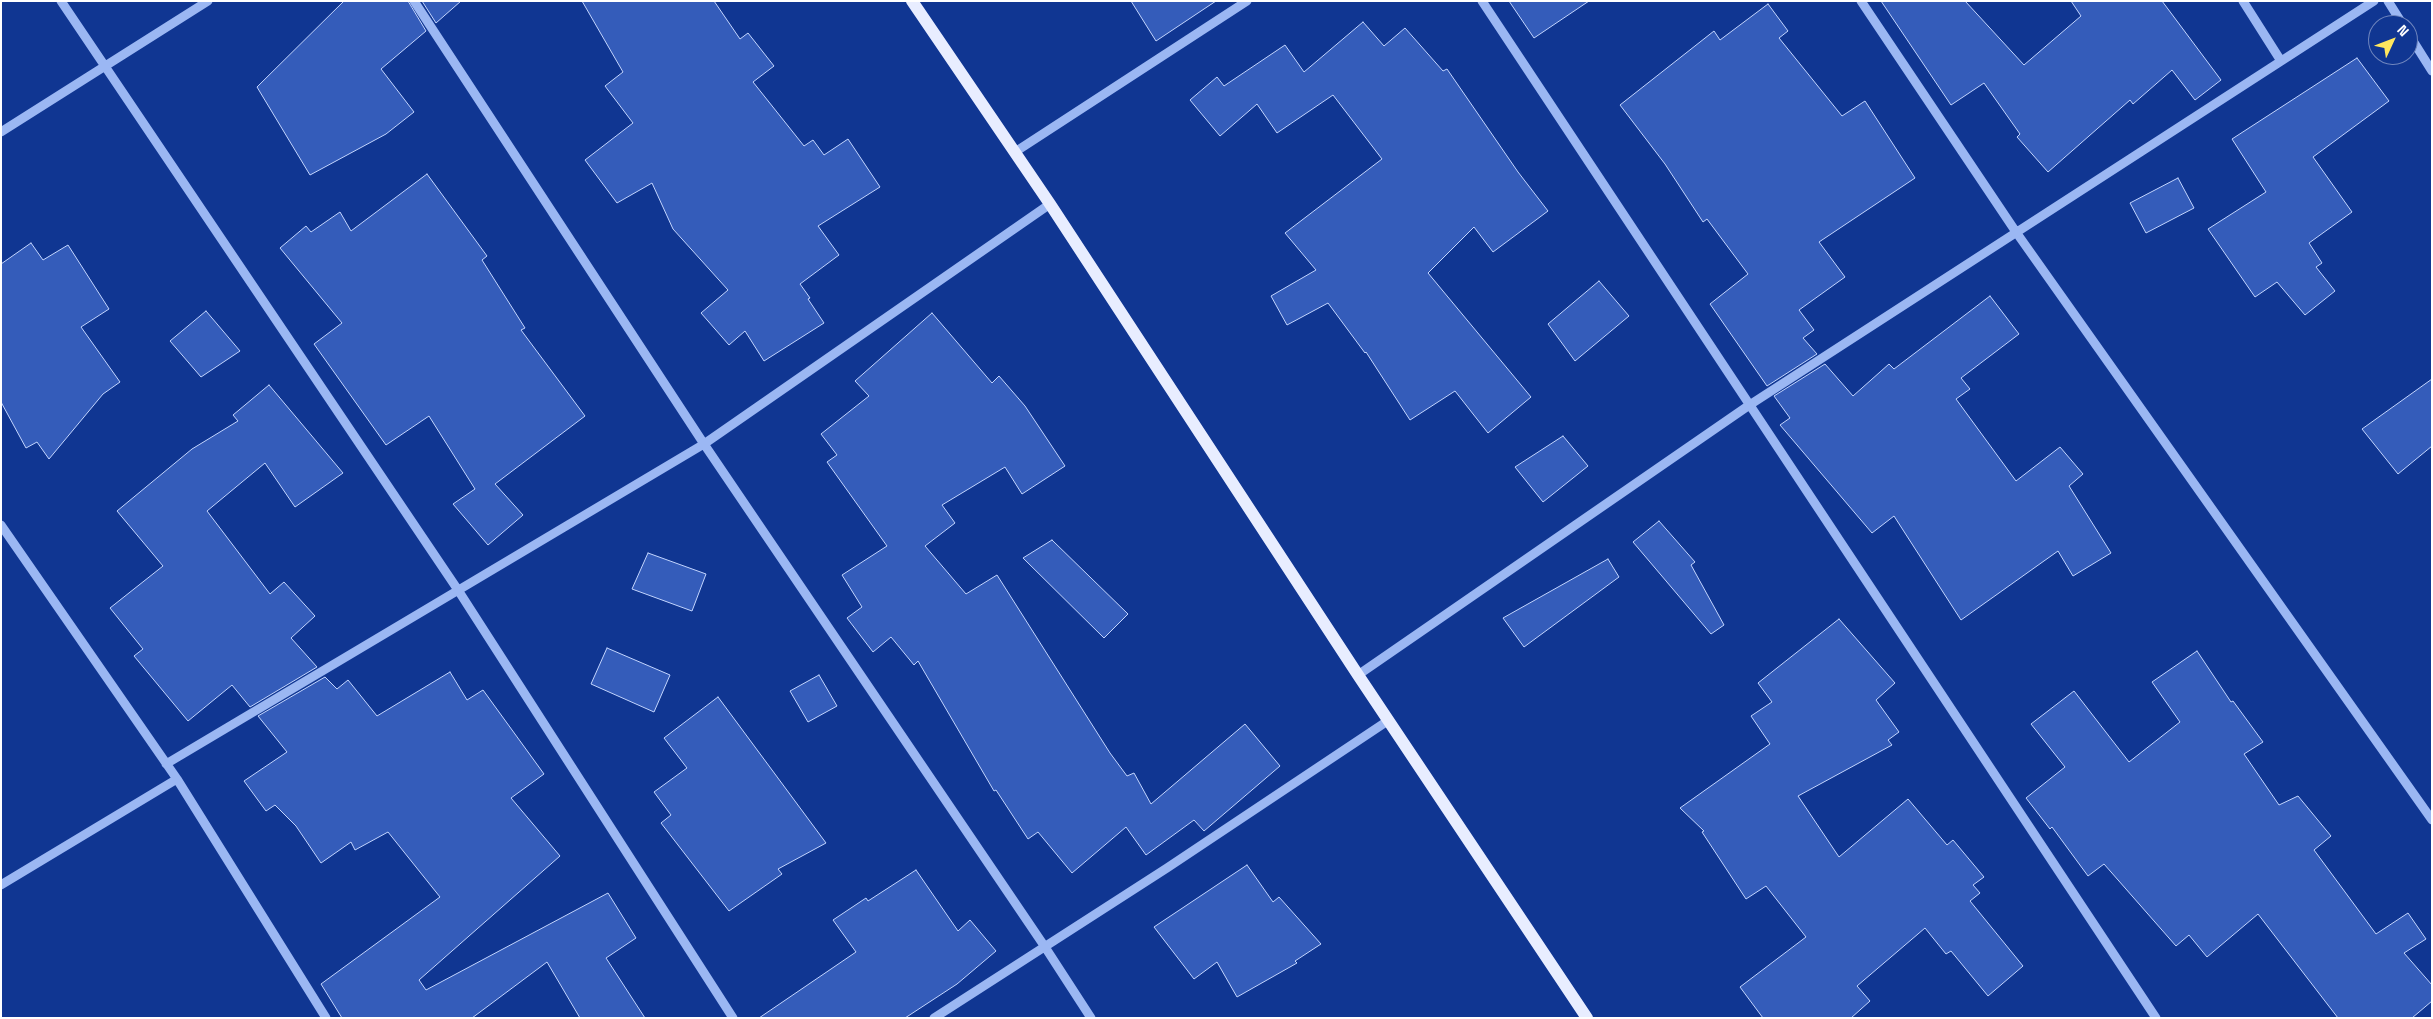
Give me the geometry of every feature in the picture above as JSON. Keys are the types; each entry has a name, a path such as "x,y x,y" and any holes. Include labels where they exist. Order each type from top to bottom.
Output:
{"main road":[{"path":"912,1 1050,204 1358,675 1587,1018"}],"street":[{"path":"61,1 458,590 733,1018"},
{"path":"1,132 208,1"},
{"path":"414,1 704,444 1045,947 1091,1018"},
{"path":"1014,152 1247,1"},
{"path":"1482,1 1748,406 2156,1018"},
{"path":"1861,1 2016,232 2432,820"},
{"path":"2243,1 2281,61"},
{"path":"1358,675 1748,406 2374,1"},
{"path":"2388,1 2397,15"},
{"path":"2418,49 2432,71"},
{"path":"166,764 704,444 1050,204"},
{"path":"1,525 177,779 326,1018"},
{"path":"934,1018 1389,720"},
{"path":"1,885 177,779"}],"building":[{"path":"344,1 408,1 426,31 381,69 414,112 386,134 310,175 257,87"},
{"path":"422,1 461,1 436,23"},
{"path":"582,1 714,1 740,39 748,33 774,66 753,82 804,146 813,140 824,155 848,139 880,187 818,226 839,255 800,284 824,323 764,361 745,331 729,345 701,313 728,290 673,229 652,183 617,203 585,160 633,123 605,86 623,72"},
{"path":"1131,1 1216,1 1156,41"},
{"path":"1509,1 1589,1 1534,38"},
{"path":"1881,1 1965,1 2024,65 2081,16 2071,1 2162,1 2221,80 2195,100 2172,70 2133,104 2130,100 2048,172 2017,137 2020,134 1984,83 1951,105"},
{"path":"1768,4 1788,31 1779,38 1842,116 1865,101 1915,178 1819,242 1845,277 1799,310 1814,330 1803,338 1817,354 1767,386 1710,304 1748,274 1707,219 1703,222 1665,164 1620,105 1714,31 1720,40"},
{"path":"1363,22 1384,46 1405,28 1443,71 1447,69 1518,172 1548,211 1493,252 1474,227 1428,273 1531,397 1488,433 1455,391 1410,420 1366,352 1328,303 1287,325 1271,296 1316,270 1285,233 1382,159 1333,95 1277,133 1257,104 1220,136 1190,100 1217,77 1224,86 1285,45 1304,72"},
{"path":"2357,58 2389,101 2313,157 2352,212 2309,243 2322,263 2316,267 2335,291 2305,315 2277,282 2255,297 2208,229 2266,192 2232,139"},
{"path":"427,174 487,256 482,260 525,328 521,330 585,416 495,484 523,515 488,545 453,504 475,489 429,416 386,445 314,344 342,323 280,248 306,226 311,232 340,212 351,231"},
{"path":"2178,178 2194,208 2146,233 2130,203"},
{"path":"31,243 43,260 68,245 109,309 81,327 120,382 103,394 49,459 37,442 26,448 1,402 1,264"},
{"path":"1599,281 1629,316 1575,361 1548,324"},
{"path":"1990,296 2019,334 1961,378 1970,389 1956,399 2016,481 2060,447 2083,474 2069,486 2111,553 2073,576 2058,551 1961,620 1894,516 1872,533 1780,425 1790,418 1774,396 1825,364 1853,396 1889,364 1894,369"},
{"path":"206,311 240,351 201,377 170,341"},
{"path":"932,313 992,383 999,376 1025,406 1065,466 1022,494 1005,467 942,505 955,523 925,546 966,594 997,575 1110,753 1127,776 1134,773 1151,804 1245,724 1280,766 1204,831 1194,820 1146,855 1126,827 1072,873 1038,832 1028,839 996,790 994,791 918,661 914,665 891,637 873,652 847,618 862,607 842,575 887,546 827,462 837,455 821,434 869,396 855,381"},
{"path":"2432,379 2432,446 2398,474 2362,429"},
{"path":"269,385 343,473 295,507 265,463 207,511 270,594 284,582 315,616 291,638 317,667 250,707 232,685 188,721 134,656 143,649 110,608 163,566 117,511 192,449 238,421 233,415"},
{"path":"1563,436 1588,466 1543,502 1515,467"},
{"path":"1659,521 1695,562 1691,565 1724,625 1711,634 1633,542"},
{"path":"1052,540 1128,614 1104,638 1023,558"},
{"path":"648,553 706,574 692,611 632,589"},
{"path":"1608,559 1619,577 1524,647 1503,618"},
{"path":"1839,619 1895,683 1876,700 1899,732 1888,740 1892,745 1798,796 1839,857 1908,799 1947,845 1953,840 1984,877 1973,885 1980,893 1970,901 2023,966 1988,996 1951,951 1946,954 1925,928 1857,986 1870,1001 1851,1018 1763,1018 1740,987 1806,937 1766,886 1746,899 1702,832 1704,831 1680,808 1770,744 1751,716 1772,702 1758,683"},
{"path":"607,648 670,675 654,712 591,684"},
{"path":"2197,651 2231,702 2233,701 2263,742 2244,754 2279,805 2298,796 2331,836 2314,850 2376,934 2408,913 2426,939 2404,953 2432,985 2432,1001 2412,1018 2338,1018 2258,914 2207,957 2189,935 2176,946 2104,864 2088,876 2052,827 2050,829 2026,798 2065,767 2031,724 2074,691 2129,762 2180,722 2152,682"},
{"path":"450,672 467,700 483,690 544,774 511,798 560,856 419,980 426,990 608,893 636,938 606,958 645,1018 580,1018 547,962 472,1018 342,1018 321,984 440,897 388,832 355,850 351,842 321,863 296,826 275,805 266,811 244,781 287,752 258,716 325,677 337,689 348,680 377,716"},
{"path":"819,675 837,706 808,722 790,691"},
{"path":"718,697 826,843 778,869 782,874 729,911 661,823 671,815 654,792 687,768 664,738"},
{"path":"1247,865 1273,902 1279,897 1321,944 1295,961 1297,963 1237,997 1217,962 1194,979 1154,927"},
{"path":"916,870 958,931 970,920 996,951 957,984 905,1018 759,1018 856,952 833,920 866,898 868,901"}]}
